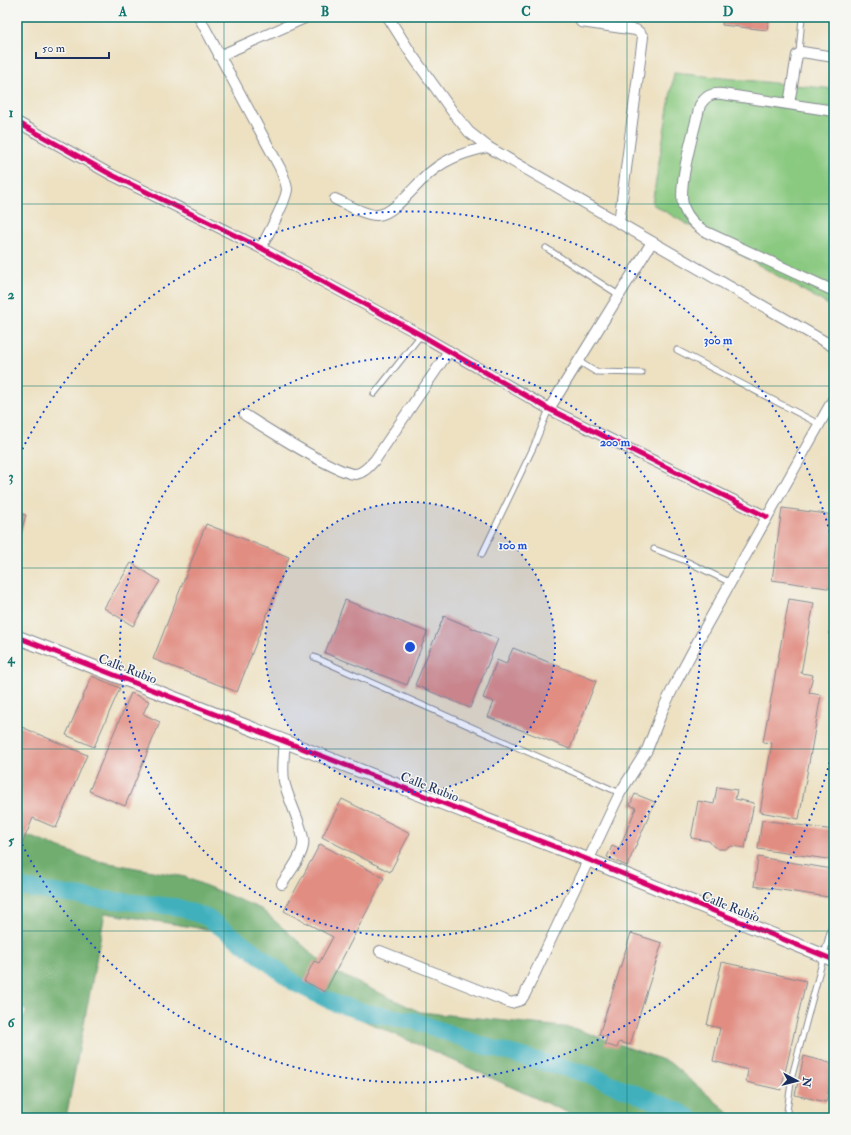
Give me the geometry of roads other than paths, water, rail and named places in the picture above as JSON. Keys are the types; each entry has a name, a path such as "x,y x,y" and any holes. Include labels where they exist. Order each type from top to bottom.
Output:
{"street":[{"path":"199,17 280,168 286,182 287,191 284,201 261,248"},
{"path":"219,56 307,17"},
{"path":"388,17 452,111 469,132 488,147 834,347"},
{"path":"581,22 636,30 643,37 619,223"},
{"path":"789,104 797,56 799,53 802,52 834,57"},
{"path":"834,111 722,94 709,95 704,99 700,106 683,176 682,200 684,208 691,220 704,231 834,291"},
{"path":"17,122 110,174 261,248 421,335 549,409 767,517"},
{"path":"335,198 366,214 376,216 384,214 416,188 432,171 452,157 488,147"},
{"path":"549,409 652,242"},
{"path":"245,415 317,458 348,474 358,474 375,460 449,351"},
{"path":"380,951 511,1003 521,1000 620,793 647,750 674,686 834,398"},
{"name":"Calle Rubio","path":"17,636 589,860 829,958"},
{"path":"282,884 304,845 284,781 283,764 285,741"}],"lane":[{"path":"799,53 802,17"},
{"path":"546,248 619,295"},
{"path":"374,394 421,335"},
{"path":"677,350 819,424"},
{"path":"578,361 596,372 642,373"},
{"path":"482,554 533,448 549,409"},
{"path":"654,549 688,562 731,583"},
{"path":"314,657 620,793"},
{"path":"786,1118 792,1076 829,958 834,917"}],"waterway":[{"path":"17,887 91,898 177,907 206,917 251,949 296,984 334,1003 368,1013 415,1021 484,1046 587,1074 676,1110 690,1118"}]}
